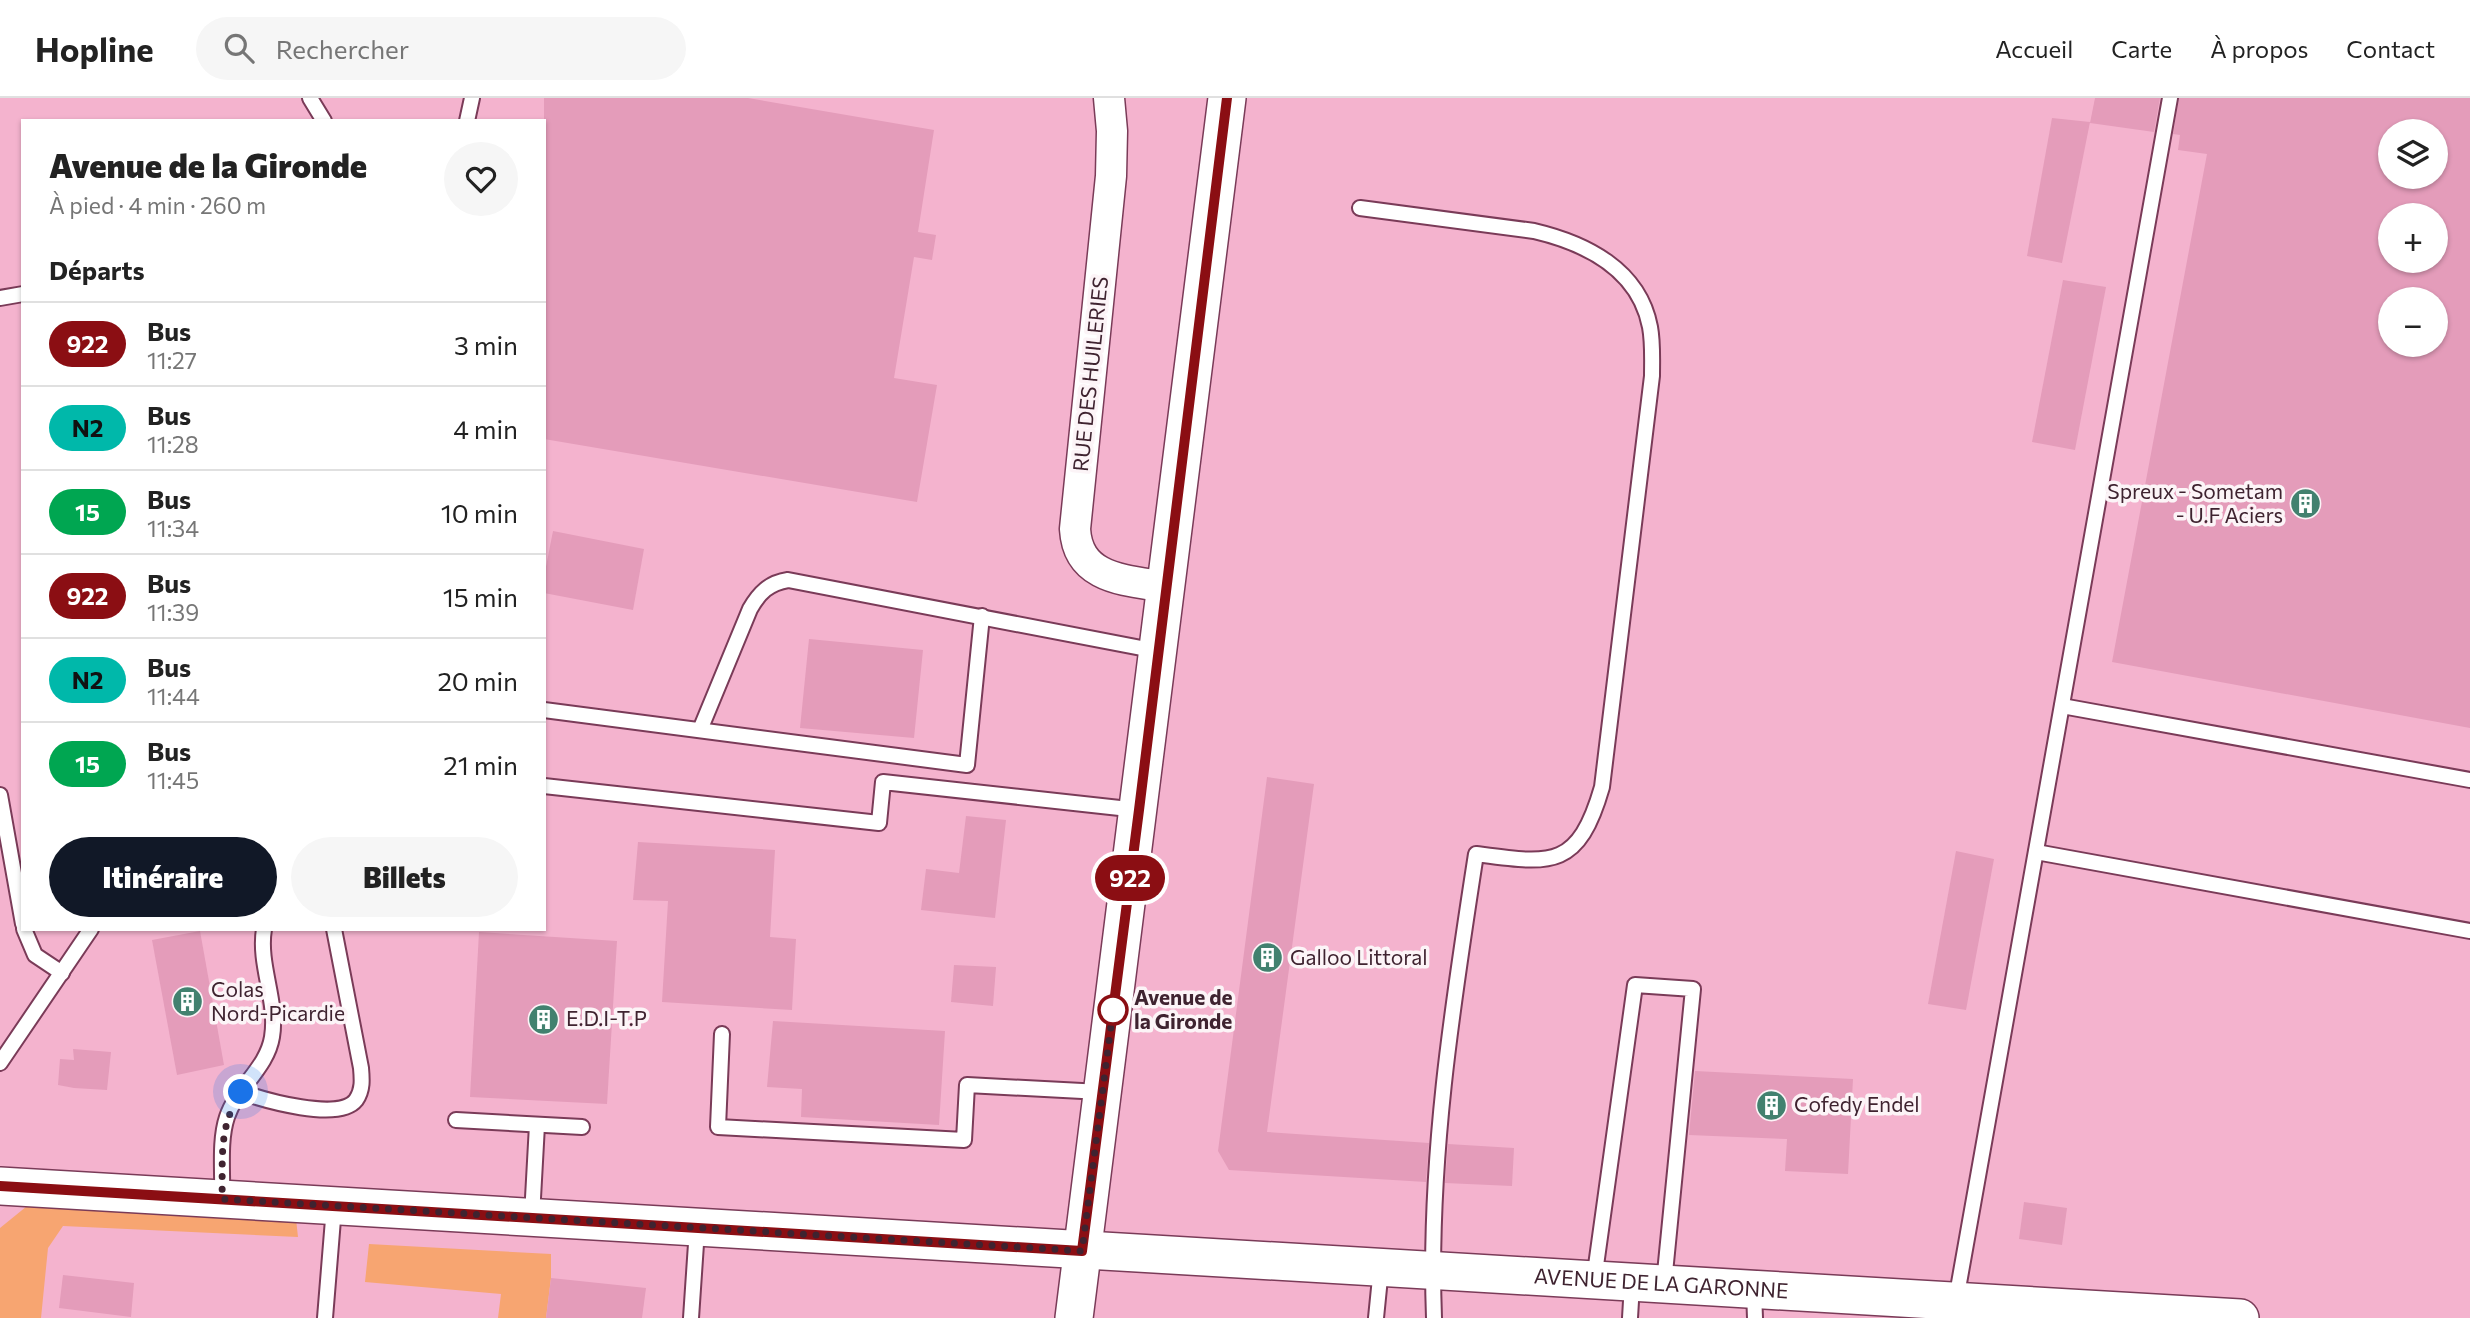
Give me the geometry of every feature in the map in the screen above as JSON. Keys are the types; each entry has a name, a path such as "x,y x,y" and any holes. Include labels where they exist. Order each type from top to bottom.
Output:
{"street":[{"name":"RUE DES HUILERIES","path":"1109,98 1112,131 1111,176 1075,529 1076,543 1086,562 1096,569 1121,579 1166,587"},
{"path":"1074,1318 1227,98"},
{"path":"0,1186 1082,1251"},
{"name":"AVENUE DE LA GARONNE","path":"1082,1251 1594,1280 1642,1295 1754,1304 1956,1301 1999,1311 2240,1318"}],"lane":[{"path":"310,98 323,119"},
{"path":"467,119 472,98"},
{"path":"1956,1301 2170,98"},
{"path":"1360,208 1534,231 1590,250 1620,271 1639,297 1650,325 1652,340 1652,376 1603,773 1594,813 1581,838 1558,857 1535,861 1476,854 1443,1084 1432,1271 1434,1318"},
{"path":"0,298 21,294"},
{"path":"700,730 756,597 776,582 788,580 982,615 1158,651"},
{"path":"546,710 967,765 982,615"},
{"path":"2062,706 2470,780"},
{"path":"546,786 878,823 883,782 1139,810"},
{"path":"0,795 21,913"},
{"path":"2036,852 2470,931"},
{"path":"25,931 35,955 62,973"},
{"path":"0,1063 90,931"},
{"path":"222,1199 224,1132 227,1118 241,1092 262,1063 271,1040 272,1014 264,931"},
{"path":"241,1092 273,1103 299,1107 342,1108 357,1099 361,1091 361,1068 334,931"},
{"path":"1594,1280 1635,985 1693,989 1642,1295"},
{"path":"722,1034 718,1127 964,1140 967,1085 1102,1092"},
{"path":"456,1120 582,1127"},
{"path":"532,1218 537,1125"},
{"path":"325,1318 334,1206"},
{"path":"691,1318 697,1227"},
{"path":"1376,1318 1381,1268"}],"shaded area":[{"path":"0,98 2470,98 2470,1318 0,1318"},
{"path":"32,1202 296,1219 298,1237 63,1226 48,1248 41,1318 0,1318 0,1228"},
{"path":"369,1244 551,1254 546,1318 498,1318 501,1294 365,1282"}],"building":[{"path":"544,98 748,98 934,130 918,232 936,235 932,260 914,257 894,378 937,385 917,502 546,439"},
{"path":"2095,98 2160,98 2154,132 2090,123"},
{"name":"Spreux - Sometam - U.F Aciers","path":"2179,98 2470,98 2470,728 2112,662 2207,154 2178,150 2180,135 2173,134"},
{"path":"2052,118 2090,122 2062,263 2027,256"},
{"path":"2063,280 2106,287 2075,450 2032,442"},
{"path":"553,531 644,549 633,610 546,593 546,567"},
{"path":"809,639 923,650 914,738 800,728"},
{"name":"Galloo Littoral","path":"1267,777 1314,784 1267,1132 1429,1143 1426,1182 1229,1170 1218,1151"},
{"path":"966,816 1006,820 995,918 921,910 926,869 959,873"},
{"path":"638,842 775,850 770,937 796,939 792,1010 662,1002 668,901 633,900"},
{"path":"1956,851 1994,859 1966,1010 1928,1004"},
{"name":"Colas Nord-Picardie","path":"200,931 224,1065 177,1075 152,940"},
{"name":"E.D.I-T.P","path":"479,932 617,941 607,1104 470,1097"},
{"path":"954,965 996,967 993,1006 951,1002"},
{"path":"773,1021 945,1031 939,1125 801,1117 802,1089 767,1087"},
{"path":"73,1049 111,1052 107,1090 58,1085 60,1059 74,1060"},
{"name":"Cofedy Endel","path":"1695,1071 1853,1079 1848,1174 1785,1171 1787,1139 1689,1135"},
{"path":"1448,1144 1514,1148 1512,1186 1445,1183"},
{"path":"2024,1202 2067,1208 2062,1245 2019,1239"},
{"path":"63,1275 134,1283 131,1317 59,1308"},
{"path":"551,1278 646,1288 642,1318 546,1318"}],"bus line":[{"name":"922","path":"0,1186 1082,1251 1227,98"}],"place":[{"name":"Spreux - Sometam - U.F Aciers","path":"2306,504"},
{"name":"Galloo Littoral","path":"1267,958"},
{"name":"Colas Nord-Picardie","path":"188,1002"},
{"name":"Avenue de la Gironde","path":"1113,1010"},
{"name":"E.D.I-T.P","path":"543,1019"},
{"name":"Cofedy Endel","path":"1771,1105"}],"route":[{"path":"241,1092 232,1106 224,1132 222,1199 1082,1251 1113,1010"}]}
